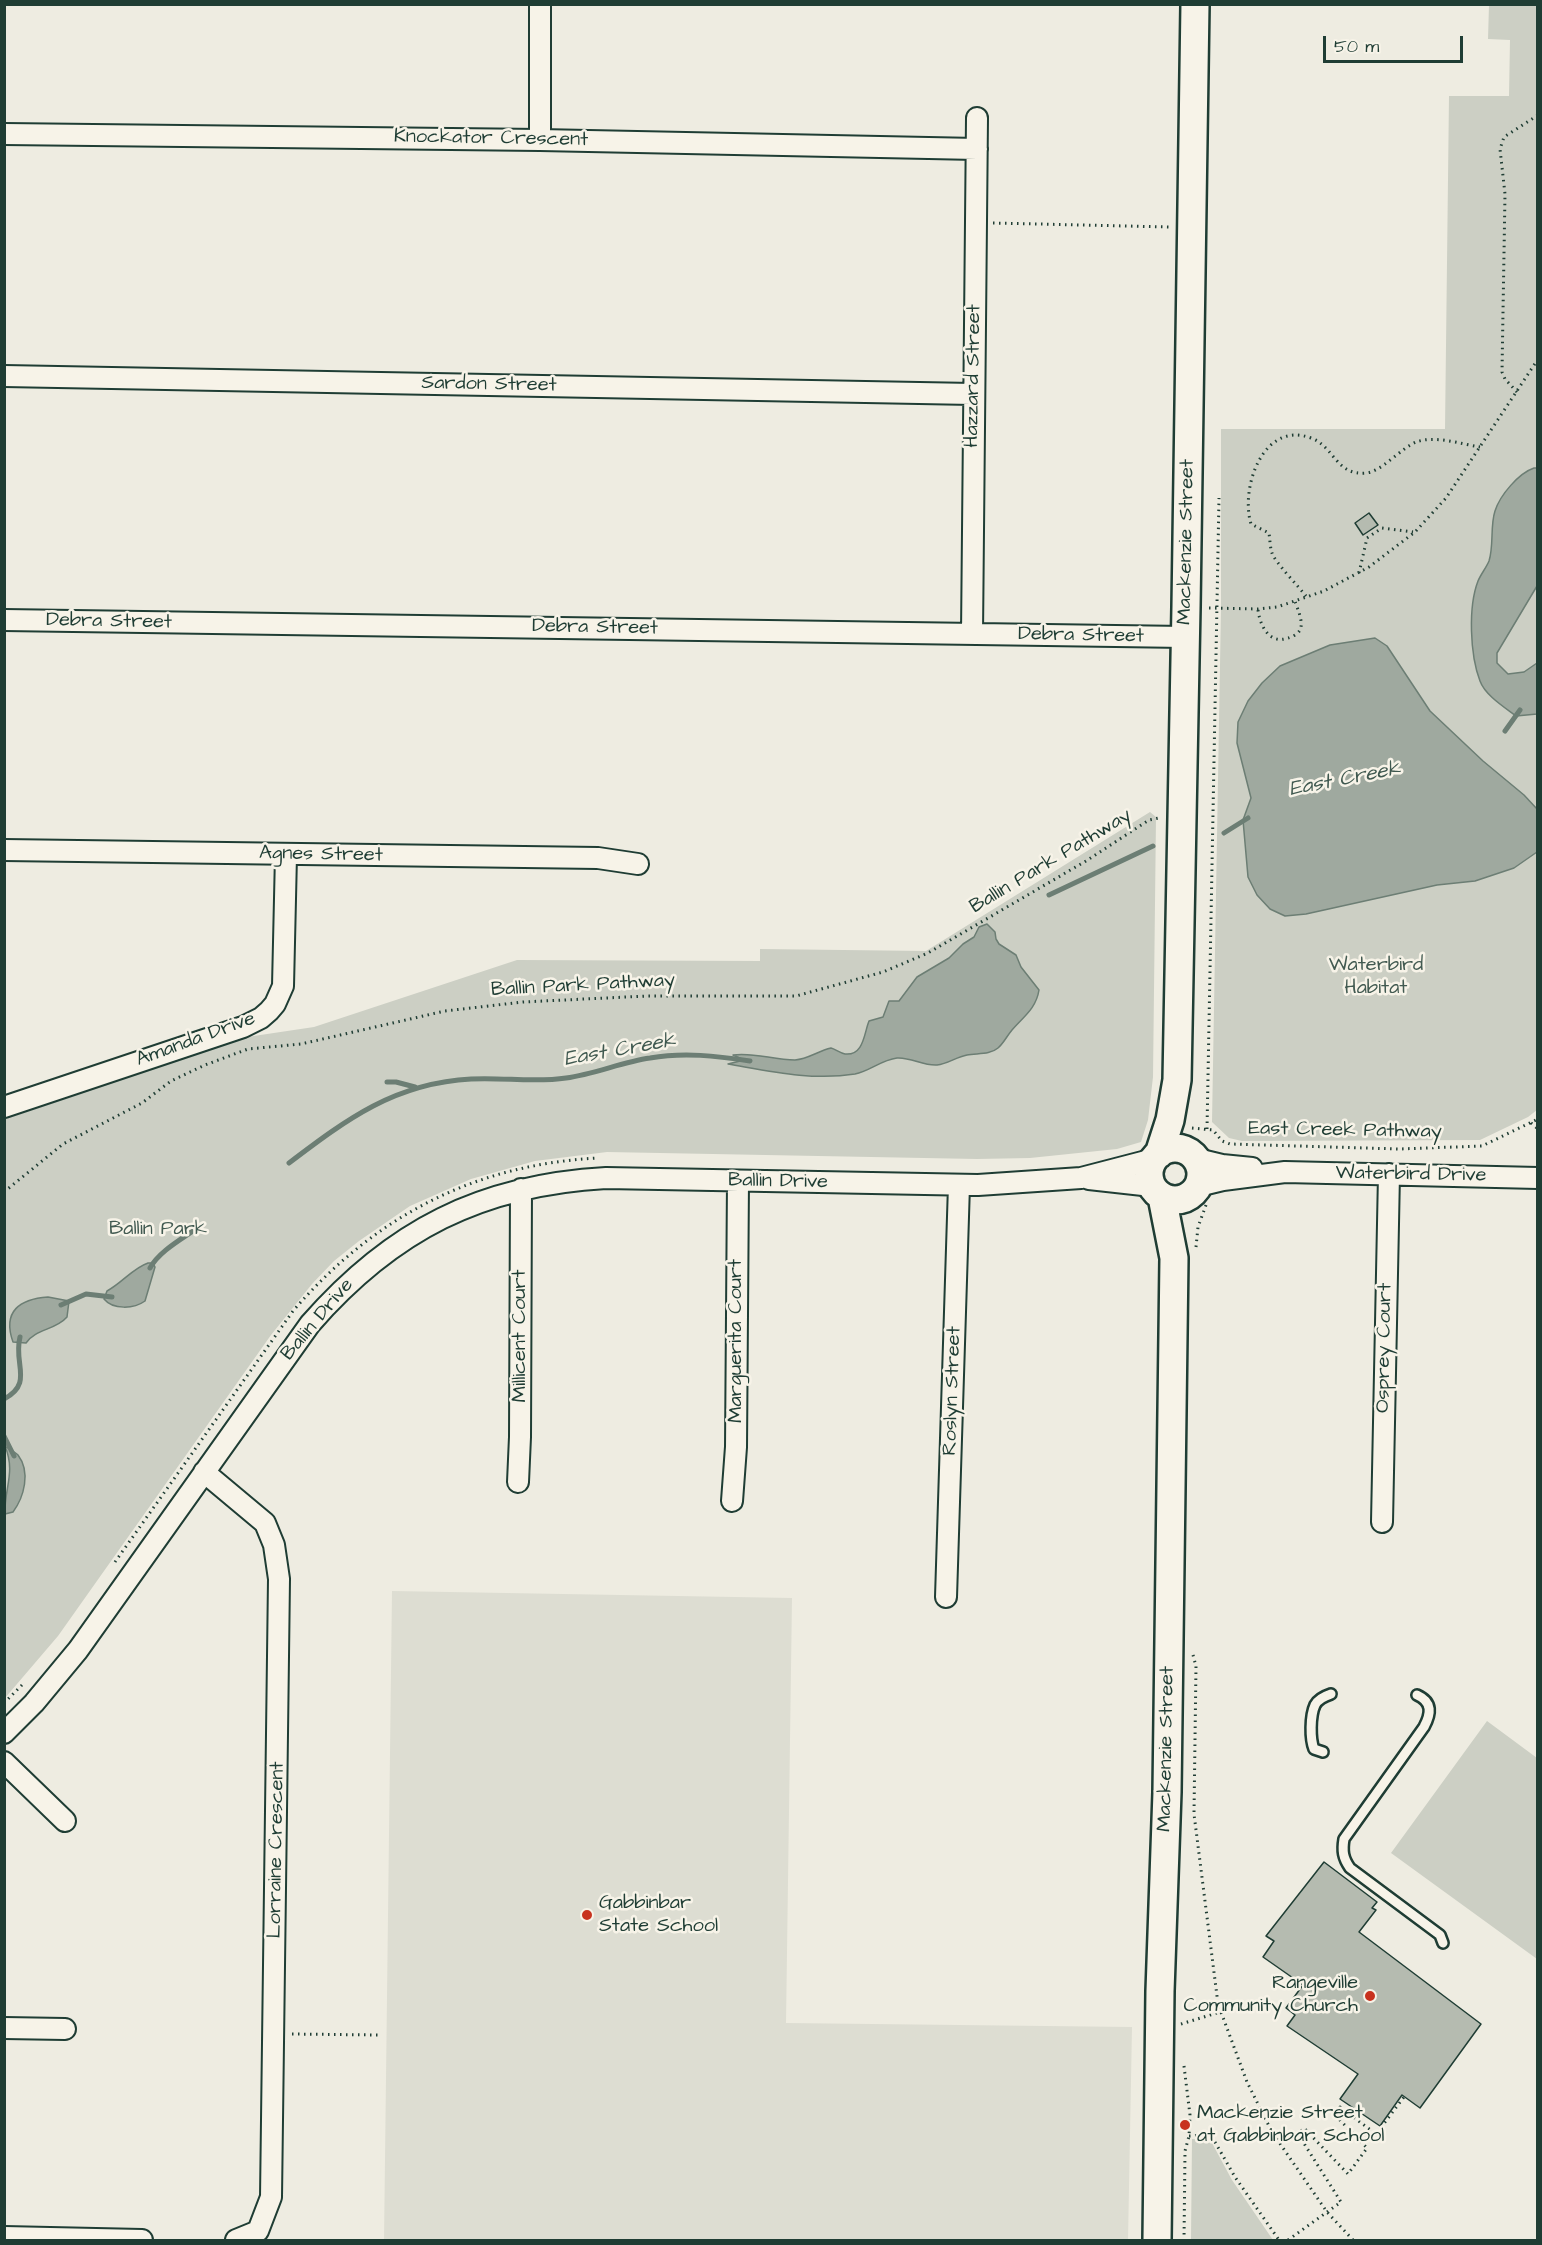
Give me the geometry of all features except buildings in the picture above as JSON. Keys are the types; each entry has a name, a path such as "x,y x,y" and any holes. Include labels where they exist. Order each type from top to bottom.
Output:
{"main road":[{"name":"Mackenzie Street","path":"1156,1157 1170,1120 1177,1080 1195,4"},
{"name":"Mackenzie Street","path":"1177,1080 1194,1142"},
{"path":"1194,1142 1201,1173 1193,1191 1175,1200 1157,1191 1149,1173 1156,1157 1194,1142"},
{"name":"Mackenzie Street","path":"1157,1191 1174,1257 1167,1768 1160,1991 1157,2241"},
{"name":"Mackenzie Street","path":"1174,1257 1193,1191"}],"street":[{"path":"540,4 540,140"},
{"name":"Hazzard Street","path":"972,634 978,118"},
{"name":"Knockator Crescent","path":"4,134 540,140 977,149"},
{"name":"Sardon Street","path":"4,376 974,394"},
{"name":"Debra Street","path":"4,620 1185,637"},
{"name":"Agnes Street","path":"4,850 598,858 638,864"},
{"name":"Amanda Drive","path":"4,1107 243,1027 261,1018 275,1004 283,986 286,855"},
{"name":"Waterbird Drive","path":"1194,1142 1222,1165 1285,1172 1538,1178"},
{"name":"Ballin Drive","path":"4,1732 34,1703 78,1650 310,1324 351,1280 374,1260 424,1227 479,1202 521,1189 574,1180 606,1178 1008,1184 1081,1178 1156,1157"},
{"name":"Waterbird Drive","path":"1193,1191 1222,1180 1285,1172"},
{"name":"Osprey Court","path":"1382,1522 1389,1174"},
{"name":"Ballin Drive","path":"1081,1178 1157,1191"},
{"name":"Marguerita Court","path":"732,1502 736,1447 738,1181"},
{"name":"Roslyn Street","path":"946,1597 959,1185"},
{"name":"Millicent Court","path":"518,1482 521,1189"},
{"name":"Lorraine Crescent","path":"204,1472 265,1523 274,1545 279,1579 275,2033 271,2197 258,2231 236,2241"},
{"path":"4,1762 65,1821"},
{"path":"4,2028 65,2029"},
{"path":"4,2237 142,2241"}],"lane":[{"path":"1323,1752 1314,1749 1312,1743 1312,1718 1315,1705 1322,1698 1331,1694"},
{"path":"1417,1695 1424,1698 1429,1706 1430,1715 1424,1727 1344,1839 1342,1848 1344,1858 1350,1868 1440,1935 1443,1943"}],"path":[{"path":"1517,392 1505,380 1502,372 1505,194 1500,149 1504,137 1538,115"},
{"path":"976,223 1192,227"},
{"path":"1217,608 1277,607 1324,591 1359,573 1415,532 1446,498 1538,359"},
{"path":"1306,597 1275,561 1269,533 1251,524 1248,514 1253,471 1260,456 1276,440 1295,434 1313,438 1327,449 1349,473 1358,474 1370,473 1417,442 1437,440 1480,447"},
{"path":"1194,1142 1217,608 1219,498"},
{"path":"1359,573 1367,538 1382,528 1415,532"},
{"path":"1258,609 1261,626 1267,634 1275,639 1285,640 1296,635 1300,630 1301,624 1294,601"},
{"name":"Ballin Park Pathway","path":"4,1192 63,1144 142,1103 171,1081 248,1049 301,1044 456,1010 523,1002 647,996 796,996 883,972 928,954 1086,861 1149,820 1163,816"},
{"name":"East Creek Pathway","path":"1194,1142 1213,1130 1222,1141 1230,1144 1399,1149 1482,1146 1538,1119"},
{"path":"1532,1123 1538,1129"},
{"path":"1192,1644 1196,1666 1194,1814 1218,2004 1247,2082 1272,2132 1327,2212 1353,2241"},
{"path":"1181,2034 1180,2024 1221,2012"},
{"path":"275,2033 378,2035"},
{"path":"1184,2065 1190,2115 1189,2136 1185,2151 1184,2241"},
{"path":"1288,2241 1341,2202 1298,2134 1304,2128 1348,2174 1367,2148 1334,2114 1340,2107 1376,2134 1404,2097"},
{"path":"1189,2136 1211,2135 1235,2177 1279,2241"}],"shaded area":[{"name":"Gabbinbar State School","path":"392,1591 792,1598 786,2023 1132,2027 1128,2240 384,2240"}],"green space":[{"name":"Waterbird Habitat","path":"1489,5 1537,5 1537,1110 1528,1117 1480,1140 1242,1141 1229,1138 1212,1122 1221,608 1221,429 1445,429 1449,96 1509,96 1510,40 1488,39"},
{"name":"Ballin Park","path":"1150,812 1156,817 1153,1077 1148,1120 1141,1142 1117,1149 1030,1158 977,1159 607,1152 535,1161 471,1179 410,1206 359,1241 334,1261 312,1284 271,1335 58,1636 5,1698 5,1119 247,1037 314,1027 517,960 760,961 760,949 926,951"},
{"path":"1487,1721 1537,1758 1537,1959 1391,1853"},
{"path":"1192,2139 1207,2139 1212,2143 1232,2180 1273,2240 1191,2240"}],"water":[{"path":"1534,468 1538,468 1537,586 1497,653 1497,663 1508,674 1524,672 1537,663 1537,714 1516,716 1490,696 1482,686 1472,645 1472,617 1478,581 1488,564 1497,505 1516,480"},
{"path":"1375,638 1387,646 1430,711 1537,809 1537,852 1514,868 1475,881 1437,885 1306,914 1285,916 1270,909 1257,895 1248,877 1243,820 1251,798 1237,743 1238,722 1248,701 1262,683 1280,666 1330,645"},
{"path":"987,924 995,932 999,944 1016,955 1021,967 1039,990 1032,1008 995,1050 963,1056 937,1065 897,1058 860,1073 839,1076 791,1074 728,1064 744,1060 733,1055 795,1060 831,1048 851,1054 860,1048 869,1021 883,1017 889,1001 899,1001 917,977 949,958 974,937 979,927"},
{"path":"153,1263 155,1267 145,1301 135,1306 118,1307 104,1299 107,1291 137,1268"},
{"path":"48,1297 69,1301 67,1317 57,1325 30,1338 26,1343 13,1342 10,1322 16,1309 29,1301"},
{"path":"5,1446 18,1455 25,1477 23,1492 17,1506 13,1512 5,1514 10,1464"}],"waterway":[{"name":"East Creek","path":"1505,731 1520,710"},
{"name":"East Creek","path":"1224,833 1248,818"},
{"name":"East Creek","path":"1049,895 1153,846"},
{"name":"East Creek","path":"289,1163 331,1132 373,1106 395,1096 444,1082 471,1079 566,1078 640,1060 675,1055 713,1056 750,1061"},
{"path":"387,1082 415,1087"},
{"name":"East Creek","path":"150,1268 166,1250 200,1226"},
{"name":"East Creek","path":"61,1305 86,1294 112,1297"},
{"name":"East Creek","path":"4,1399 13,1393 20,1379 20,1337"},
{"name":"East Creek","path":"4,1436 14,1456"}],"place":[{"name":"Gabbinbar State School","path":"587,1915"},
{"name":"Rangeville Community Church","path":"1370,1996"},
{"name":"Mackenzie Street at Gabbinbar School","path":"1185,2125"}]}
